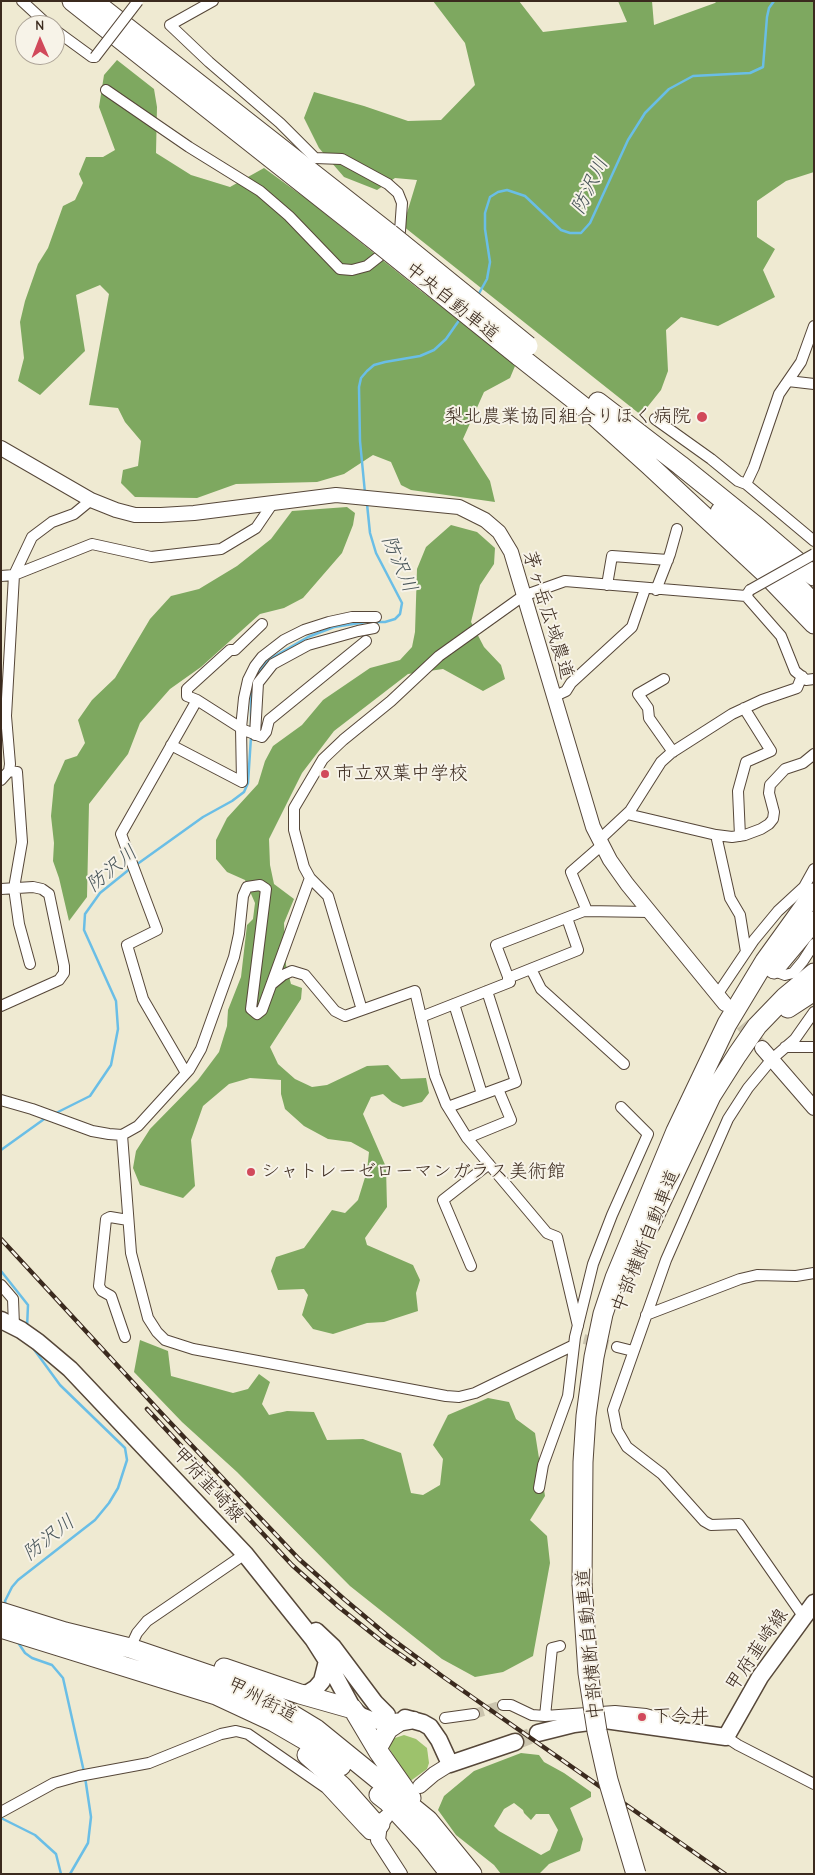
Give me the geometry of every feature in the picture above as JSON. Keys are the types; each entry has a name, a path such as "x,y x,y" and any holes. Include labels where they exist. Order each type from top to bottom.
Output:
{"highway":[{"name":"中央自動車道","path":"72,1 386,240"},
{"name":"中央自動車道","path":"93,1 523,351 708,518 814,624"},
{"name":"中央自動車道","path":"523,351 598,402 774,562 814,604"},
{"path":"598,402 688,471 814,576"},
{"path":"708,518 814,639"},
{"path":"697,1088 727,1024 765,961 814,893"},
{"path":"697,1088 773,969 814,921"},
{"path":"737,1055 756,1026 814,972"},
{"path":"737,1055 790,1007 814,991"},
{"name":"中部横断自動車道","path":"584,1500 593,1418 604,1358 615,1314 628,1277 689,1139 711,1096 737,1055"},
{"name":"中部横断自動車道","path":"636,1874 608,1780 597,1731 588,1673 582,1584 583,1462 586,1416 594,1357 603,1314 629,1242 676,1131 697,1088"},
{"name":"甲州街道","path":"9,1622 65,1632 130,1648 230,1682 283,1709 316,1729 428,1820 472,1874"},
{"name":"甲州街道","path":"9,1622 81,1652 216,1695 274,1722 304,1740 388,1802 450,1874"},
{"path":"130,1648 189,1658 353,1709 378,1751 428,1820"},
{"path":"81,1652 106,1664 216,1703 270,1730 323,1768 342,1786 369,1818 381,1825"},
{"path":"378,1751 379,1745 388,1729 399,1719"}],"main road":[{"name":"甲府韮崎線","path":"12,1326 38,1342 70,1369 245,1554 313,1639 353,1709"},
{"path":"269,1583 333,1648 375,1702 399,1719"},
{"name":"甲府韮崎線","path":"726,1737 760,1677 814,1603"},
{"path":"300,1694 316,1688 322,1681 327,1661"},
{"path":"353,1709 430,1727 439,1740 450,1764 515,1742"},
{"path":"538,1733 574,1724 605,1720 726,1737"}],"street":[{"path":"22,1 37,15"},
{"path":"65,37 92,57 95,57 138,1"},
{"path":"106,90 189,148 260,191 289,216 340,269 352,270 367,266 381,255 400,231 402,203 398,193 388,184 342,159 315,158 280,122 209,62 170,24 213,1"},
{"path":"746,484 754,467 779,394 801,362 814,326"},
{"path":"788,381 814,384"},
{"path":"655,419 738,481 746,484 814,540"},
{"name":"茅ヶ岳広域農道","path":"1,448 91,500 116,510 135,514 161,515 273,504 336,495 459,507 486,520 505,541 511,552 588,814 600,842 627,884 721,999"},
{"path":"1,780 9,771 4,729 14,575 32,537 52,522 74,514 91,500"},
{"path":"1,576 14,575 92,544 150,557 221,549 256,528 273,504"},
{"path":"656,590 668,560 677,529"},
{"path":"362,1010 328,896 310,878 304,867 294,830 294,808 323,759 391,701 439,656 523,596 565,581 656,590 748,593 814,554"},
{"path":"608,585 612,556 668,560"},
{"path":"553,697 566,691 571,683 632,627 645,589"},
{"path":"748,593 781,636 795,671 806,680 814,679"},
{"path":"248,732 244,698 248,680 255,666 266,654 284,640 304,630 352,617 376,617"},
{"path":"262,624 235,650 230,650 187,688 187,696 248,732 262,737 266,732 269,720 366,642"},
{"path":"171,745 242,782 248,732 258,683 274,664 308,646 374,628"},
{"path":"587,911 571,872 627,814 661,762 673,752 732,714 796,688 802,676"},
{"path":"664,679 638,694 648,708 649,718 673,752"},
{"path":"186,1073 143,999 127,945 157,930 121,834 196,700"},
{"path":"740,836 738,791 746,762 771,751 744,708"},
{"path":"627,814 716,836 740,836 761,829 769,824 774,812 769,793 770,785 785,769 803,763 814,754"},
{"path":"9,771 17,772 22,842 14,888 19,924 30,964"},
{"path":"716,836 730,898 740,915 750,950"},
{"path":"721,999 750,950 778,911 804,887 814,869"},
{"path":"1,1100 44,1113 92,1131 122,1135 138,1126 186,1073 201,1049 234,957 239,934 243,896 247,887 260,884 266,889 251,1009 257,1014 262,1010 310,878"},
{"path":"1,889 33,887 42,889 49,894 64,973 59,980 50,986 1,1006"},
{"path":"421,1017 510,982 496,946 587,911 650,912"},
{"path":"508,978 578,950 567,918"},
{"path":"777,972 785,975 793,973 814,944"},
{"path":"531,969 541,990 624,1064"},
{"path":"271,985 283,975 292,971 305,976 335,1011 345,1016 415,991 435,1076 448,1107 466,1138 547,1233 557,1237 578,1326"},
{"path":"448,1107 516,1082 487,991"},
{"path":"454,1004 482,1094"},
{"path":"803,1616 739,1524 711,1525 704,1520 662,1474 627,1447 618,1430 613,1410 666,1260 728,1119 748,1088 772,1059 795,1039 814,1012"},
{"path":"785,1047 814,1047"},
{"path":"762,1048 814,1108"},
{"path":"466,1138 511,1120 498,1088"},
{"path":"539,1488 543,1465 568,1396 578,1341 578,1326 586,1290 612,1215 648,1134 621,1107"},
{"path":"122,1135 131,1253 148,1318 156,1332 165,1340 193,1349 459,1397 475,1393 578,1341"},
{"path":"471,1266 443,1200 489,1164"},
{"path":"125,1337 111,1296 102,1291 99,1286 106,1219 110,1217 128,1220"},
{"path":"646,1315 757,1274 796,1276 814,1273"},
{"path":"1,1285 13,1299 12,1326"},
{"path":"617,1347 633,1351"},
{"path":"130,1648 137,1633 147,1621 245,1554"},
{"path":"545,1716 552,1648 560,1646"},
{"path":"503,1705 510,1705 532,1715 545,1716 615,1711 646,1714 664,1719 675,1729"},
{"path":"445,1718 474,1714"},
{"path":"1,1812 54,1783 79,1776 149,1763 221,1734 236,1731 248,1734 326,1788 369,1834 381,1825"},
{"path":"726,1737 814,1784"},
{"path":"420,1786 450,1764"},
{"path":"381,1825 378,1840 400,1874"}],"green space":[{"path":"433,1 519,1 543,32 627,22 618,1 652,1 654,25 717,1 814,1 814,172 786,181 757,201 757,237 775,249 763,270 775,297 718,326 681,317 666,330 668,371 661,390 641,415 403,226 417,180 395,178 377,190 344,177 319,148 304,118 314,92 408,121 441,120 475,85 465,43"},
{"path":"117,60 154,89 157,107 156,153 191,175 230,187 264,168 308,200 502,353 515,366 510,378 484,392 463,439 490,481 495,502 411,490 401,485 391,462 373,455 344,474 317,482 236,484 197,498 135,497 121,483 123,470 138,466 141,441 125,422 118,408 89,405 109,294 100,285 76,295 85,351 40,395 18,381 24,358 20,322 38,264 48,248 63,206 75,200 83,183 79,174 86,157 103,157 115,150 99,107 104,75"},
{"path":"347,507 355,513 353,525 342,553 303,598 284,608 260,614 201,667 170,689 140,723 128,754 89,804 87,897 69,921 53,861 54,843 51,816 54,785 65,760 77,756 85,743 78,720 92,700 115,678 150,619 171,596 199,589 237,566 271,539 292,511"},
{"path":"451,525 477,532 495,548 494,564 480,585 471,622 484,647 501,665 505,679 483,691 443,669 408,674 334,731 302,773 269,839 270,865 274,884 294,899 284,923 286,965 291,984 302,988 301,999 270,1047 278,1064 295,1079 312,1087 327,1085 367,1066 388,1065 401,1079 426,1078 429,1093 422,1102 403,1107 392,1102 383,1094 371,1097 363,1114 386,1167 387,1207 365,1238 367,1245 413,1265 420,1280 416,1293 418,1311 384,1322 367,1323 333,1334 313,1329 302,1315 308,1295 304,1289 278,1290 271,1271 276,1257 304,1248 332,1210 345,1213 358,1200 367,1171 369,1152 351,1142 328,1139 304,1126 285,1109 281,1094 281,1080 250,1078 229,1084 203,1106 191,1140 195,1186 183,1198 140,1185 133,1168 136,1151 150,1129 198,1080 219,1052 227,1026 228,1010 241,977 247,925 253,919 255,903 245,880 227,872 216,859 216,840 227,818 258,784 265,761 273,746 302,725 323,700 370,668 400,660 412,647 415,632 417,569 426,547"},
{"path":"140,1340 168,1351 171,1376 233,1393 248,1389 259,1374 270,1382 262,1404 269,1415 287,1411 314,1412 327,1440 363,1439 401,1453 411,1493 423,1495 440,1485 443,1459 433,1445 448,1415 488,1398 509,1402 516,1419 535,1433 545,1496 530,1520 547,1536 550,1563 533,1656 503,1672 475,1677 442,1659 350,1586 237,1472 182,1422 134,1372"},
{"path":"404,1735 416,1739 427,1748 429,1763 427,1769 409,1782 389,1748 392,1739"},
{"path":"521,1753 539,1755 544,1762 591,1792 591,1797 570,1808 583,1839 580,1851 549,1864 539,1874 501,1874 494,1865 456,1835 438,1810 444,1796 474,1771","holes":["514,1803 531,1820 536,1814 549,1814 558,1830 550,1850 541,1855 499,1831 494,1826 504,1809"]}],"waterway":[{"name":"防沢川","path":"477,297 487,279 490,262 485,229 485,213 490,197 498,192 507,190 525,196 561,230 570,233 581,233 590,223 628,140 645,113 669,89 693,76 750,73 763,67 767,17 769,8 774,1"},
{"name":"防沢川","path":"365,493 360,441 359,387 361,378 374,365 420,356 434,350 446,339 460,319"},
{"name":"防沢川","path":"251,729 251,695 255,678 268,660 308,637 334,627 366,622 385,622 395,619 400,614 402,603 376,553 370,533 367,504"},
{"name":"防沢川","path":"136,865 203,817 244,792 248,783 251,737"},
{"name":"防沢川","path":"54,1114 90,1096 111,1065 118,1029 116,1001 84,930 85,914 100,893 131,868"},
{"name":"防沢川","path":"1,1150 47,1117"},
{"name":"防沢川","path":"1,1271 28,1305 27,1328"},
{"name":"防沢川","path":"6,1605 5,1601 18,1580 95,1520 118,1488 127,1460 125,1448 60,1385 33,1348"},
{"name":"防沢川","path":"17,1641 25,1653 32,1658 52,1665 63,1678 84,1772"},
{"name":"防沢川","path":"70,1874 88,1843 91,1817 85,1777"},
{"path":"1,1818 35,1835 56,1854 61,1874"}],"tunnel":[{"path":"729,1008 762,1048"},
{"path":"584,1339 617,1347"},
{"path":"474,1714 503,1705"},
{"path":"515,1742 538,1733"}],"railway":[{"path":"1,1239 299,1559 344,1599 388,1636 442,1676 725,1874"},
{"path":"147,1409 292,1565 340,1608 414,1664"}],"place":[{"name":"梨北農業協同組合りほく病院","path":"702,417"},
{"name":"市立双葉中学校","path":"325,774"},
{"name":"シャトレーゼローマンガラス美術館","path":"251,1172"},
{"name":"下今井","path":"642,1717"}]}
